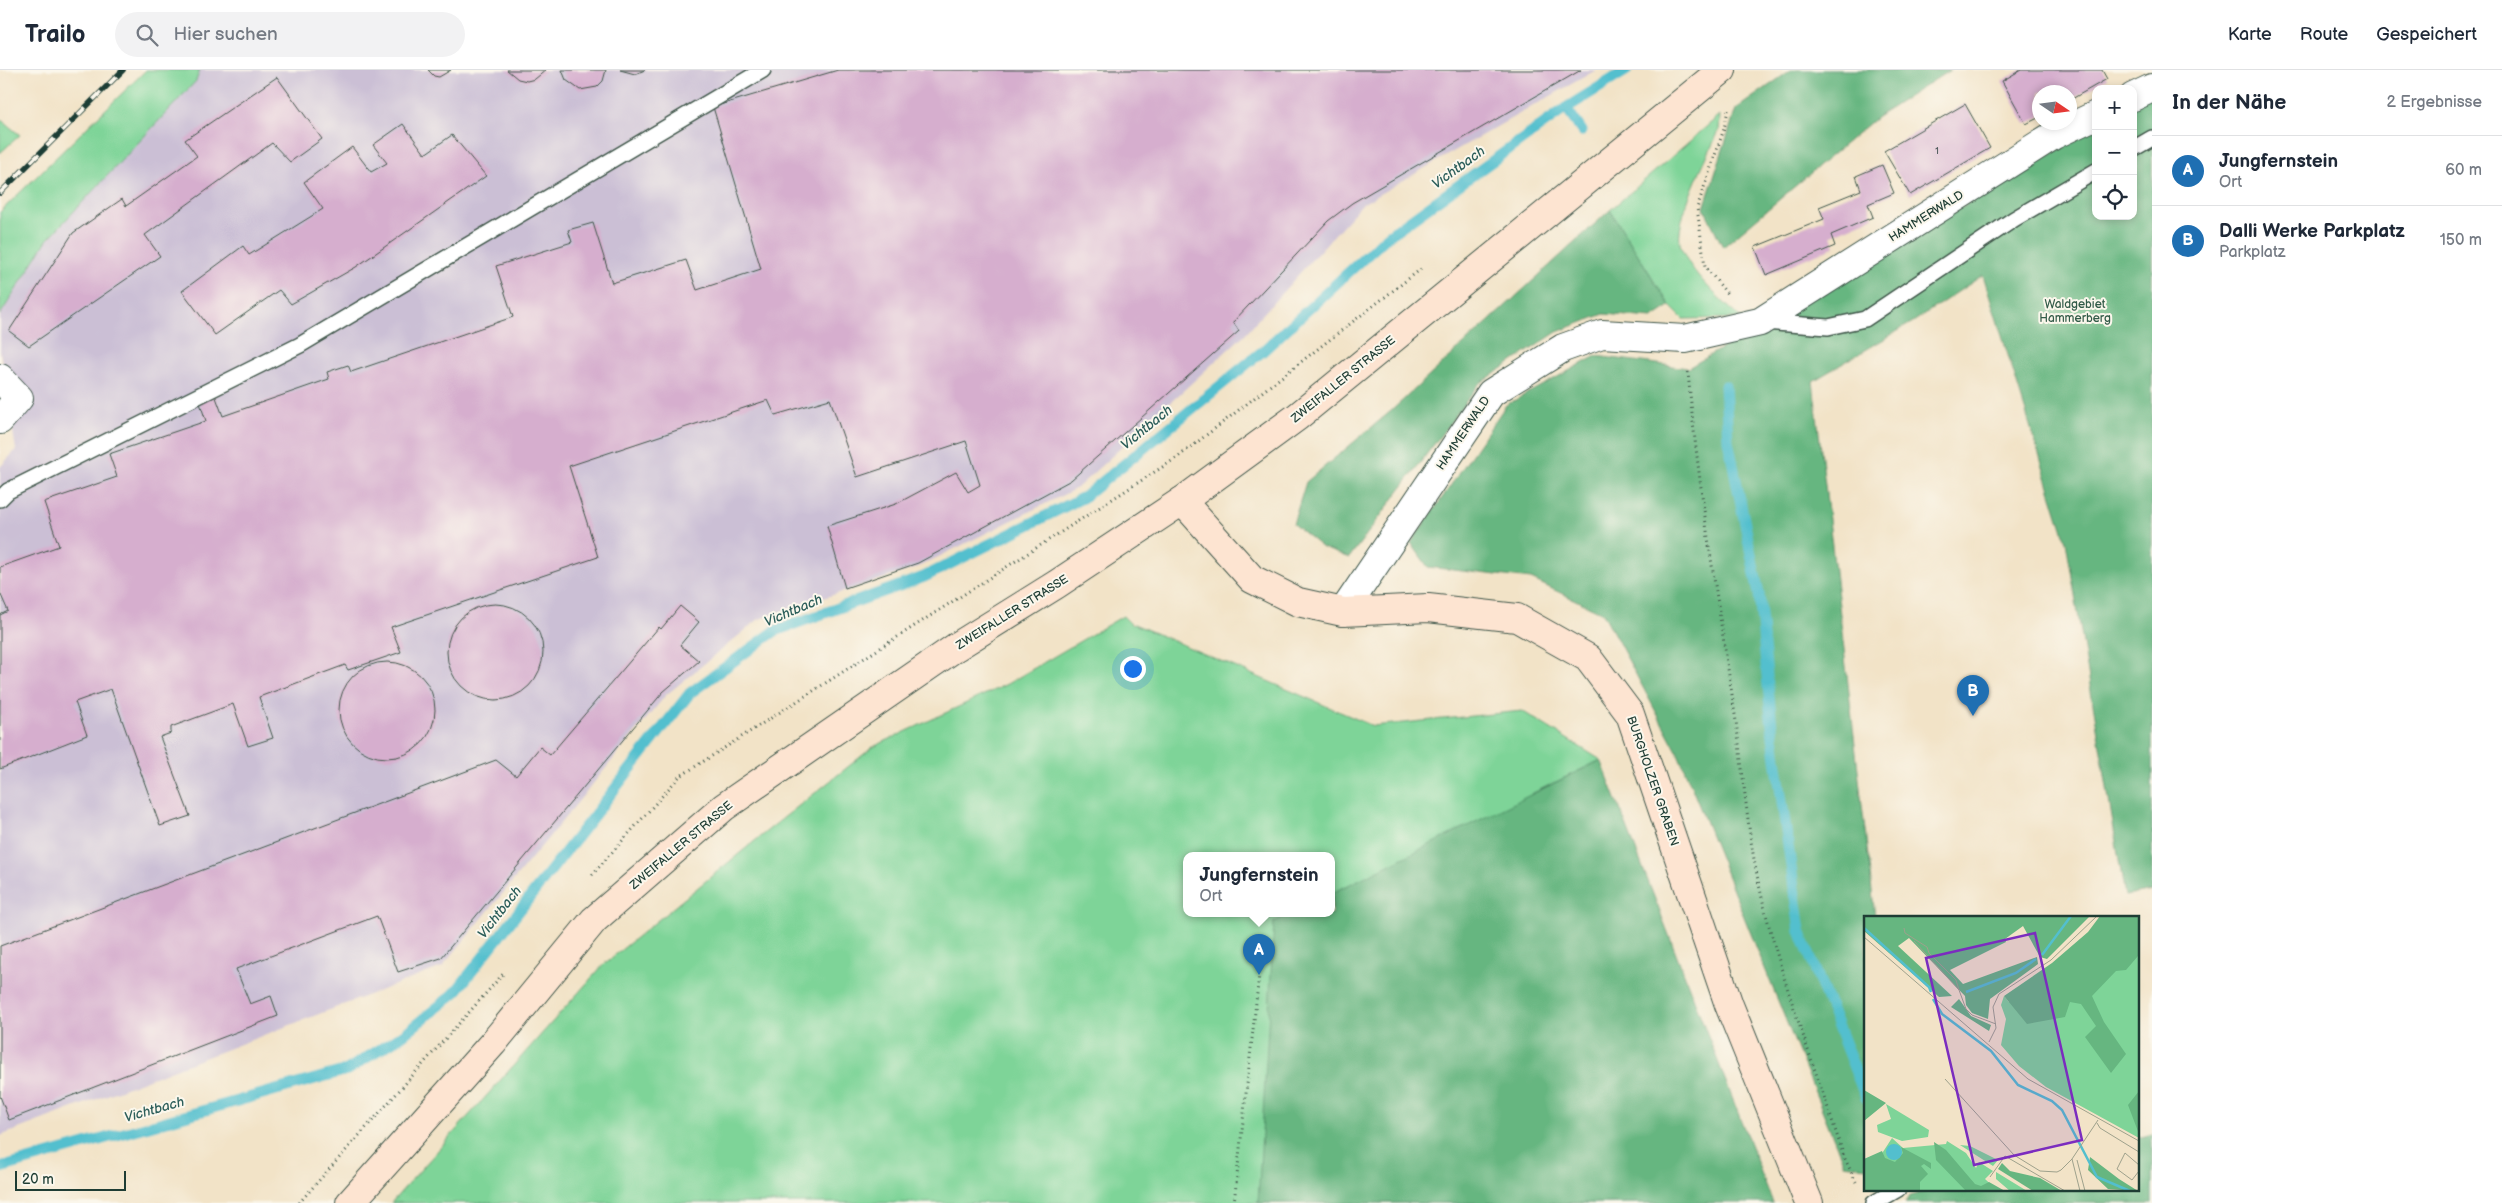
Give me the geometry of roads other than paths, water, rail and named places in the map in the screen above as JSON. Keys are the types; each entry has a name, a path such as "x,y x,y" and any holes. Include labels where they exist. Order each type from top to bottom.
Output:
{"main road":[{"name":"ZWEIFALLER STRASSE","path":"350,1203 493,1043 594,920 724,807 956,647 1057,584 1182,500 1297,417 1722,70"},
{"name":"BURGHOLZER GRABEN","path":"1182,500 1252,579 1298,602 1343,612 1428,608 1517,618 1588,658 1630,714 1729,1005 1809,1203"}],"street":[{"path":"2137,95 2152,88"},
{"name":"HAMMERWALD","path":"1343,612 1491,392 1563,348 1602,334 1685,339 1760,322 2054,135 2092,117"},
{"path":"0,378 19,398 0,420"}],"lane":[{"path":"0,499 8,492 300,345 763,70"},
{"path":"2137,147 2152,138"},
{"name":"HAMMERWALD","path":"1760,322 1828,327 1865,319 2014,219 2092,173"},
{"path":"1874,1203 1896,1190"}],"waterway":[{"name":"Vichtbach","path":"0,1168 347,1070 403,1035 454,994 690,693 775,631 924,577 1084,497 1264,350 1388,236 1566,108 1627,70"},
{"path":"1566,108 1582,131"},
{"path":"1725,386 1728,440 1759,594 1773,737 1800,931 1864,1093"}],"railway":[{"path":"0,193 123,70"}],"place":[{"name":"Dalli Werke Parkplatz","path":"1973,716"},
{"name":"Jungfernstein","path":"1259,975"}],"park label":[{"name":"Waldgebiet Hammerberg","path":"2075,311"}]}
